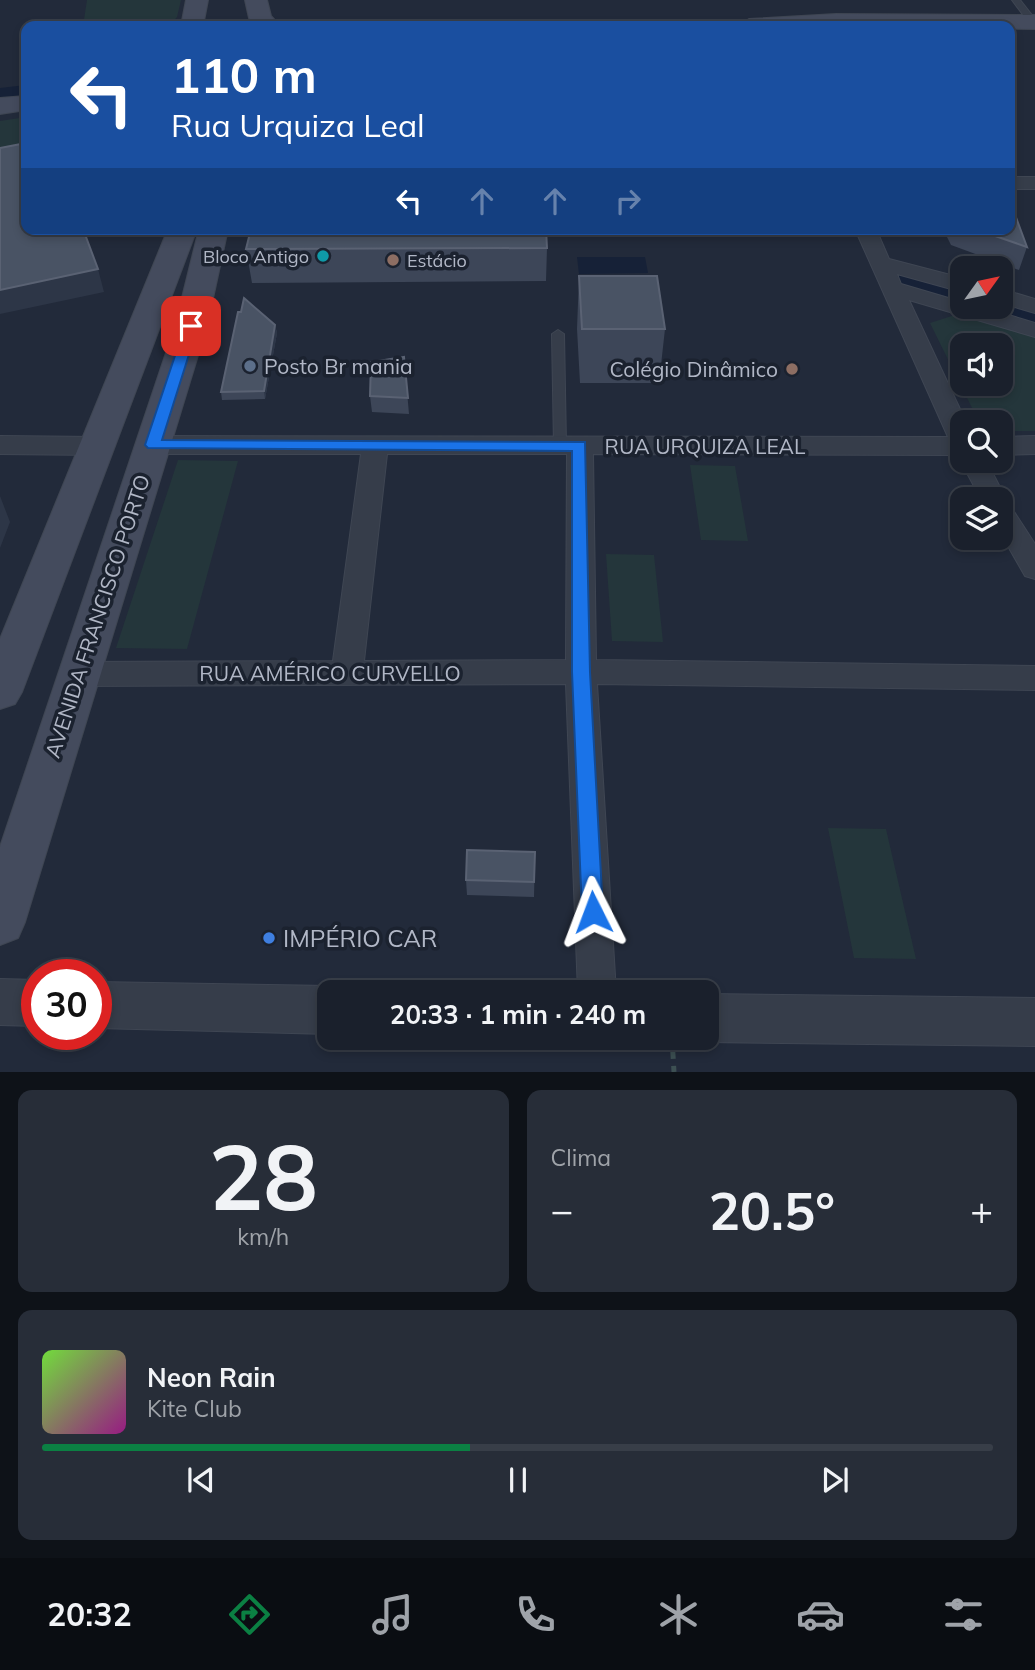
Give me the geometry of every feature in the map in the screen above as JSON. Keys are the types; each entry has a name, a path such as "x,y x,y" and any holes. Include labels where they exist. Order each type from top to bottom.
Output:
{"main road":[{"path":"193,21 197,0"},
{"path":"210,0 211,21"},
{"path":"237,0 238,21"},
{"path":"256,0 260,18 263,21"},
{"path":"1015,27 1034,28"},
{"path":"1015,36 1034,28"},
{"path":"0,87 21,85"},
{"path":"0,106 21,104"},
{"path":"132,361 133,324 138,291 160,235"},
{"path":"180,310 183,235"},
{"name":"AVENIDA FRANCISCO PORTO","path":"0,922 153,445 180,310 211,235"},
{"path":"180,310 229,254 234,235"},
{"name":"AVENIDA FRANCISCO PORTO","path":"3,677 132,361 180,310"}],"street":[{"path":"1015,183 1035,183"},
{"path":"867,235 895,289 950,413"},
{"path":"881,263 950,282"},
{"path":"895,289 1035,330"},
{"path":"1013,300 1035,306"},
{"path":"0,445 96,446"},
{"name":"RUA URQUIZA LEAL","path":"153,445 950,446"},
{"path":"347,673 374,445"},
{"path":"1013,446 1035,445"},
{"path":"570,446 596,980"},
{"path":"1013,530 1035,569"},
{"name":"RUA AMÉRICO CURVELLO","path":"78,674 581,672 1035,678"},
{"path":"0,1002 21,1003"},
{"path":"112,1005 317,1010"},
{"path":"719,1018 1035,1022"}],"lane":[{"path":"1016,0 1034,28"},
{"path":"558,334 570,446"}],"path":[{"path":"673,1050 674,1072"}],"shaded area":[{"path":"87,0 181,0 173,21 84,21"},
{"path":"21,118 21,160 0,164 0,121"},
{"path":"950,317 950,319 980,319 1035,337 1035,431 1013,431 1013,410 973,410 966,396 1013,396 1013,333 950,333 950,363 930,323"},
{"path":"178,460 238,461 187,649 116,648"},
{"path":"690,465 735,466 748,541 701,540"},
{"path":"606,554 654,555 663,642 612,641"},
{"path":"828,828 886,829 916,959 854,958"}],"water":[{"path":"577,257 645,257 648,273 579,274"}],"building":[{"path":"21,144 21,235 85,235 98,269 0,290 0,148"},
{"path":"1015,215 1027,247 992,235 1015,235"},
{"path":"250,235 546,235 547,248 246,249"},
{"path":"579,276 657,276 665,329 582,329"},
{"name":"Posto Br mania","path":"244,298 275,325 264,391 221,392 238,312 241,312"},
{"path":"404,357 408,398 370,396 371,362"},
{"path":"467,850 535,852 534,882 466,880"}],"waterway":[{"path":"0,95 21,93"},
{"path":"909,278 950,290"},
{"path":"1013,309 1035,315"}],"place":[{"name":"Bloco Antigo","path":"323,256"},
{"name":"Estácio","path":"393,260"},
{"name":"Posto Br mania","path":"250,366"},
{"name":"Colégio Dinâmico","path":"792,369"},
{"name":"IMPÉRIO CAR","path":"269,938"}],"route":[{"path":"191,326 153,445 580,446 581,672 593,912"}]}
